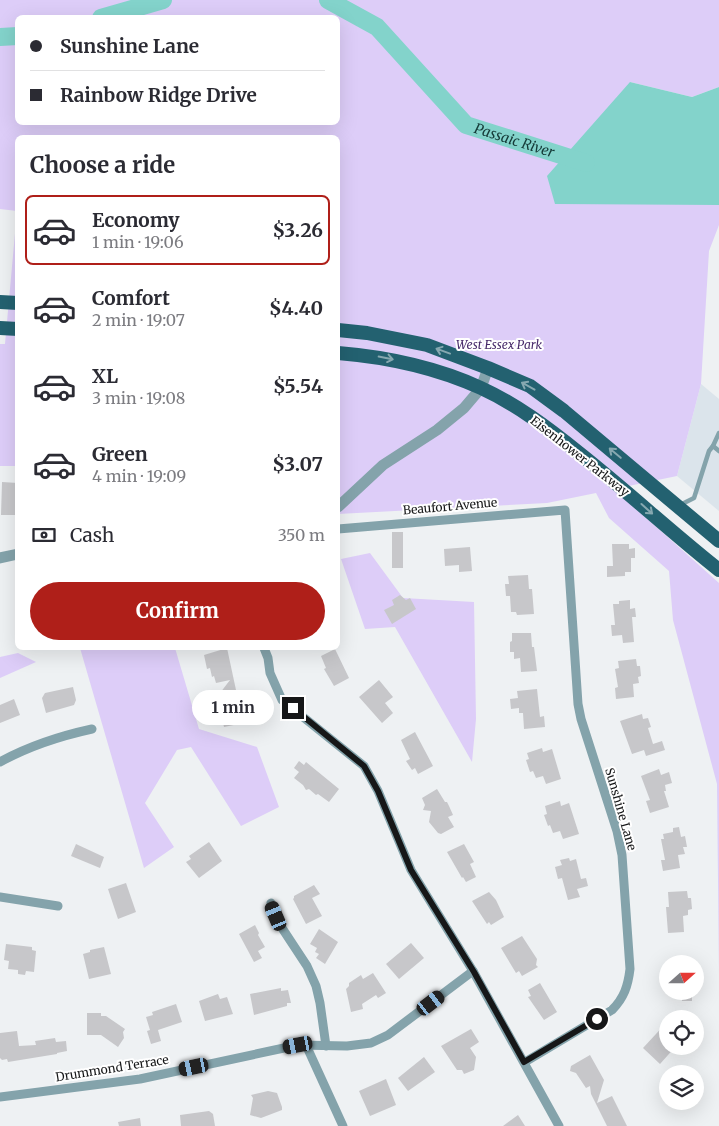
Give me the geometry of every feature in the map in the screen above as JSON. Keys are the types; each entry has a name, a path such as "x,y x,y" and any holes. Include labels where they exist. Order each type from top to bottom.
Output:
{"main road":[{"path":"0,302 15,303"},
{"path":"0,328 15,329"},
{"name":"Eisenhower Parkway","path":"340,330 367,333 427,345 530,386 551,401 719,541"},
{"name":"Eisenhower Parkway","path":"340,353 369,355 420,365 480,388 546,426 622,487 686,544 719,570"}],"street":[{"path":"340,504 384,465 446,423 464,408 480,388 488,368"},
{"name":"Beaufort Avenue","path":"340,528 565,510"},
{"name":"Sunshine Lane","path":"524,1062 612,1010 620,1003 628,986 630,969 622,855 617,831 581,719 578,704 565,510"},
{"path":"0,558 15,555"},
{"path":"265,650 270,673 282,700 364,766 378,791 411,870 474,972 559,1126"},
{"path":"0,762 33,746 92,729"},
{"path":"0,898 58,906"},
{"path":"271,903 282,928 307,966 316,986 326,1046"},
{"name":"Drummond Terrace","path":"0,1097 140,1079 298,1045 347,1046 371,1043 388,1035 474,972"},
{"path":"306,1045 342,1126"}],"lane":[{"path":"678,506 694,498 709,451 719,433"},
{"path":"713,446 719,451"}],"shaded area":[{"path":"701,384 719,399 719,511 677,476"}],"green space":[{"name":"West Essex Park","path":"0,0 719,0 719,87 692,97 630,82 719,204 719,225 709,251 701,384 677,476 614,489 719,583 719,975 717,784 673,620 669,571 609,518 596,493 547,503 340,514 340,135 15,135 15,211 0,209"},
{"name":"West Essex Park","path":"15,233 15,466 0,466 0,344 5,344"},
{"path":"370,553 403,598 474,602 476,719 472,762 395,627 365,629 341,559"},
{"path":"81,650 176,650 199,729 257,747 279,807 241,826 191,747 177,750 145,803 174,847 144,868"},
{"path":"18,653 36,662 0,678 0,657"}],"water":[{"path":"630,82 692,97 719,87 719,205 555,204 547,176"}],"building":[{"path":"2,482 15,483 15,515 1,515"},
{"path":"392,532 403,532 403,568 392,568"},
{"path":"612,544 629,544 629,549 635,548 635,558 631,558 631,572 625,572 625,576 607,577 607,566 613,566"},
{"path":"470,547 472,571 459,572 459,565 445,566 444,549"},
{"path":"528,575 529,589 532,589 534,614 517,615 516,612 511,612 510,596 506,596 505,584 509,584 508,576"},
{"path":"400,595 406,600 410,598 416,609 392,624 384,610 394,605 392,600"},
{"path":"630,600 630,609 635,608 636,617 632,617 634,642 623,643 622,635 612,636 611,625 615,625 613,604 619,604 619,601"},
{"path":"512,633 531,633 537,671 521,672 520,658 514,659 514,652 510,652"},
{"path":"227,650 236,690 238,690 248,722 224,727 217,697 230,680 216,683 210,668 207,669 204,655"},
{"path":"335,650 349,678 334,686 324,669 326,668 321,656"},
{"path":"636,659 637,666 640,666 641,676 638,677 639,683 633,684 634,697 616,699 615,688 618,687 615,669 619,668 618,661"},
{"path":"379,680 393,697 385,703 393,713 382,723 359,697"},
{"path":"73,687 76,700 74,705 46,713 42,698 45,693"},
{"path":"537,689 540,717 544,716 545,727 524,729 523,713 519,713 519,708 511,709 510,699 518,698 517,691"},
{"path":"14,699 20,715 0,723 0,705"},
{"path":"642,714 643,719 648,718 651,727 648,728 653,744 662,741 665,750 646,756 644,750 632,754 620,721"},
{"path":"415,732 433,766 418,774 415,768 412,770 406,761 410,759 401,740"},
{"path":"542,748 543,752 552,749 561,779 546,784 543,776 536,778 533,771 530,772 526,760 529,759 527,753"},
{"path":"299,761 304,765 306,762 339,789 329,802 309,789 306,790 294,778 299,772 294,768"},
{"path":"659,769 661,775 669,772 672,783 665,785 666,791 664,791 669,807 650,813 646,801 650,800 641,776"},
{"path":"437,789 445,802 447,802 453,815 448,817 454,827 441,834 429,822 431,811 423,810 425,805 422,798"},
{"path":"560,801 561,806 569,803 579,834 563,839 560,831 553,833 544,815 547,814 545,806"},
{"path":"679,827 681,837 685,836 687,847 683,847 685,854 678,855 680,868 663,871 661,860 665,860 661,839 664,839 663,834 673,832 673,828"},
{"path":"209,842 222,861 199,878 186,862 191,859 189,856"},
{"path":"76,844 104,857 100,868 71,856"},
{"path":"464,844 474,862 470,864 476,877 466,882 447,852"},
{"path":"569,858 570,861 576,859 581,879 586,878 588,886 577,889 580,897 568,900 562,878 558,879 555,867 562,865 560,860"},
{"path":"126,883 136,912 118,919 108,889"},
{"path":"314,885 320,894 312,898 322,916 306,924 293,899 294,896"},
{"path":"687,891 688,898 691,898 692,909 688,910 688,915 683,916 684,932 668,933 666,907 669,907 668,892"},
{"path":"489,892 496,900 504,917 491,925 489,922 487,924 472,901"},
{"path":"255,925 265,947 258,951 262,958 254,962 239,934"},
{"path":"319,929 338,942 325,964 316,958 319,954 315,952 317,948 310,944"},
{"path":"522,936 537,959 536,965 538,967 522,976 519,971 516,973 501,948"},
{"path":"411,943 424,958 399,979 386,964"},
{"path":"6,944 32,947 32,950 36,951 34,972 26,971 25,975 18,974 18,970 8,969 9,961 4,960"},
{"path":"104,947 111,974 89,979 83,954 90,952 90,950"},
{"path":"373,973 386,993 378,998 376,995 362,1004 363,1009 351,1012 346,989 349,983 361,975 363,979"},
{"path":"540,983 557,1012 544,1020 528,997 531,996 528,990"},
{"path":"281,988 281,991 288,990 291,1003 287,1003 287,1006 254,1015 250,994"},
{"path":"218,994 220,999 227,997 233,1014 205,1021 199,1001"},
{"path":"176,1004 182,1022 158,1030 161,1041 151,1044 147,1031 150,1030 146,1017 153,1015 152,1012"},
{"path":"87,1013 101,1013 101,1016 106,1016 125,1029 123,1032 124,1038 118,1047 101,1035 87,1035"},
{"path":"471,1029 479,1042 470,1048 476,1057 474,1070 464,1074 462,1070 457,1070 441,1046"},
{"path":"17,1031 19,1046 36,1045 35,1041 55,1038 56,1042 66,1041 67,1051 8,1062 7,1059 2,1060 0,1058 0,1033"},
{"path":"659,1031 659,1055 668,1055 660,1064 643,1048"},
{"path":"590,1055 604,1080 597,1103 612,1096 627,1126 607,1126 591,1094 590,1086 586,1088 576,1073 570,1071 571,1066"},
{"path":"424,1057 435,1072 408,1091 398,1078"},
{"path":"386,1079 396,1105 370,1116 359,1091"},
{"path":"268,1091 277,1093 282,1110 261,1118 250,1115 253,1098 251,1095"},
{"path":"209,1111 213,1114 215,1126 181,1126 180,1115"},
{"path":"518,1115 525,1126 503,1126"},
{"path":"140,1118 141,1126 119,1126 118,1122"}],"waterway":[{"name":"Passaic River","path":"111,15 163,0"},
{"name":"Passaic River","path":"328,0 377,27 466,125 586,163"},
{"name":"Passaic River","path":"0,37 15,36"}],"route":[{"path":"293,708 364,766 378,791 411,870 474,972 524,1062 597,1019"}]}
